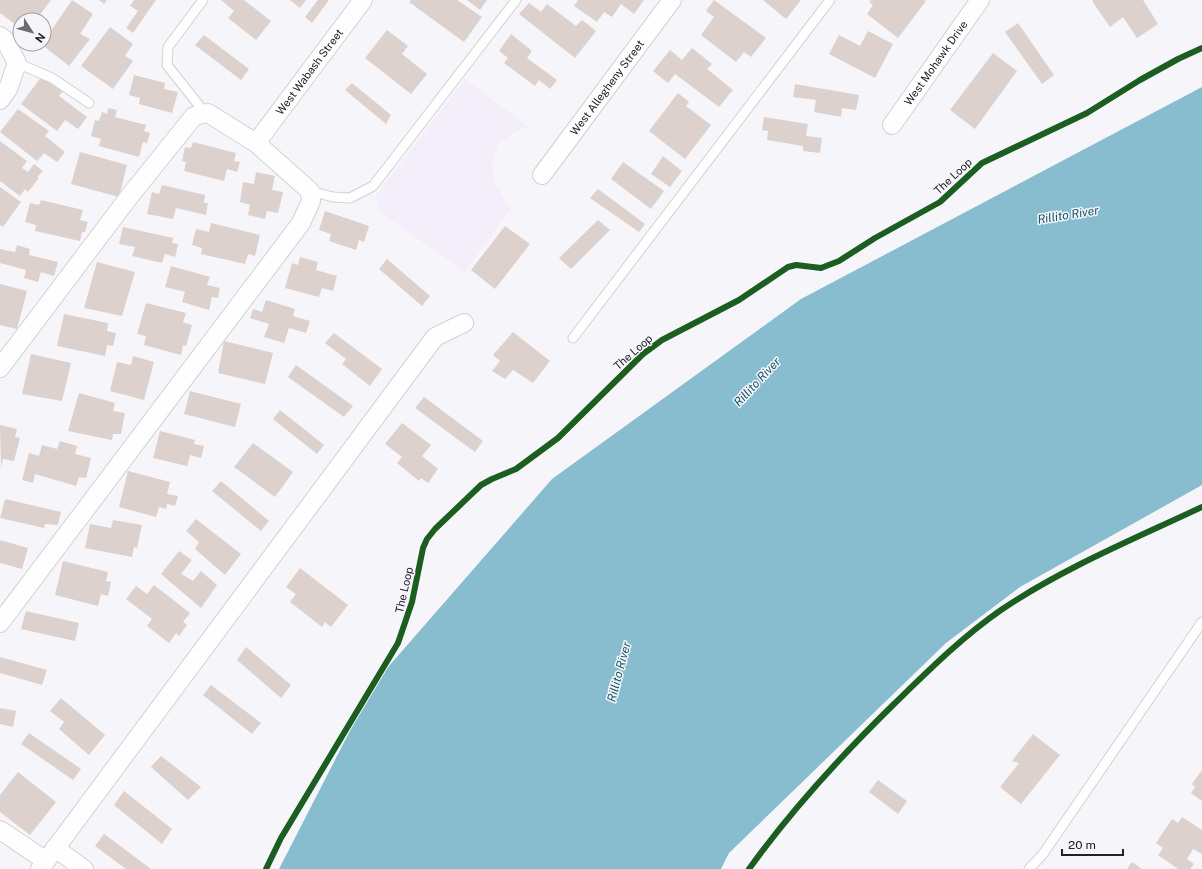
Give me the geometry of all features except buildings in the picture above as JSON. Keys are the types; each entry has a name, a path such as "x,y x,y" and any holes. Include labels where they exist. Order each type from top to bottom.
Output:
{"street":[{"name":"West Wabash Street","path":"256,143 363,0"},
{"name":"West Allegheny Street","path":"542,175 672,0"},
{"name":"West Mohawk Drive","path":"892,125 980,0"},
{"path":"0,36 5,40 17,64 8,88 0,100"},
{"path":"0,368 129,197 194,116 208,113 256,143 310,191 311,202 301,223 0,623"},
{"path":"47,859 436,337 464,323"},
{"path":"0,830 47,859 84,869"}],"lane":[{"path":"203,0 168,47 167,65 205,113"},
{"path":"310,191 333,197 350,198 374,186 516,0"},
{"path":"573,338 830,0"},
{"path":"17,64 52,78 89,103"},
{"path":"1029,869 1043,854 1202,622"}],"shaded area":[{"path":"465,79 529,127 513,133 505,140 500,141 492,161 494,182 511,209 465,272 378,211 376,195"}],"water":[{"name":"Rillito River","path":"1202,87 1202,485 1020,587 946,643 729,853 721,869 279,869 375,682 552,479 801,299"}],"cycle path":[{"name":"The Loop","path":"266,869 281,838 398,643 412,602 423,548 427,539 435,529 481,485 516,469 558,438 643,354 662,340 739,300 788,267 796,265 821,268 839,261 875,238 940,202 982,163 1087,113 1140,80 1178,59 1202,48"},
{"path":"749,869 782,825 837,763 920,679 973,631 1001,610 1074,567 1202,507"}]}
